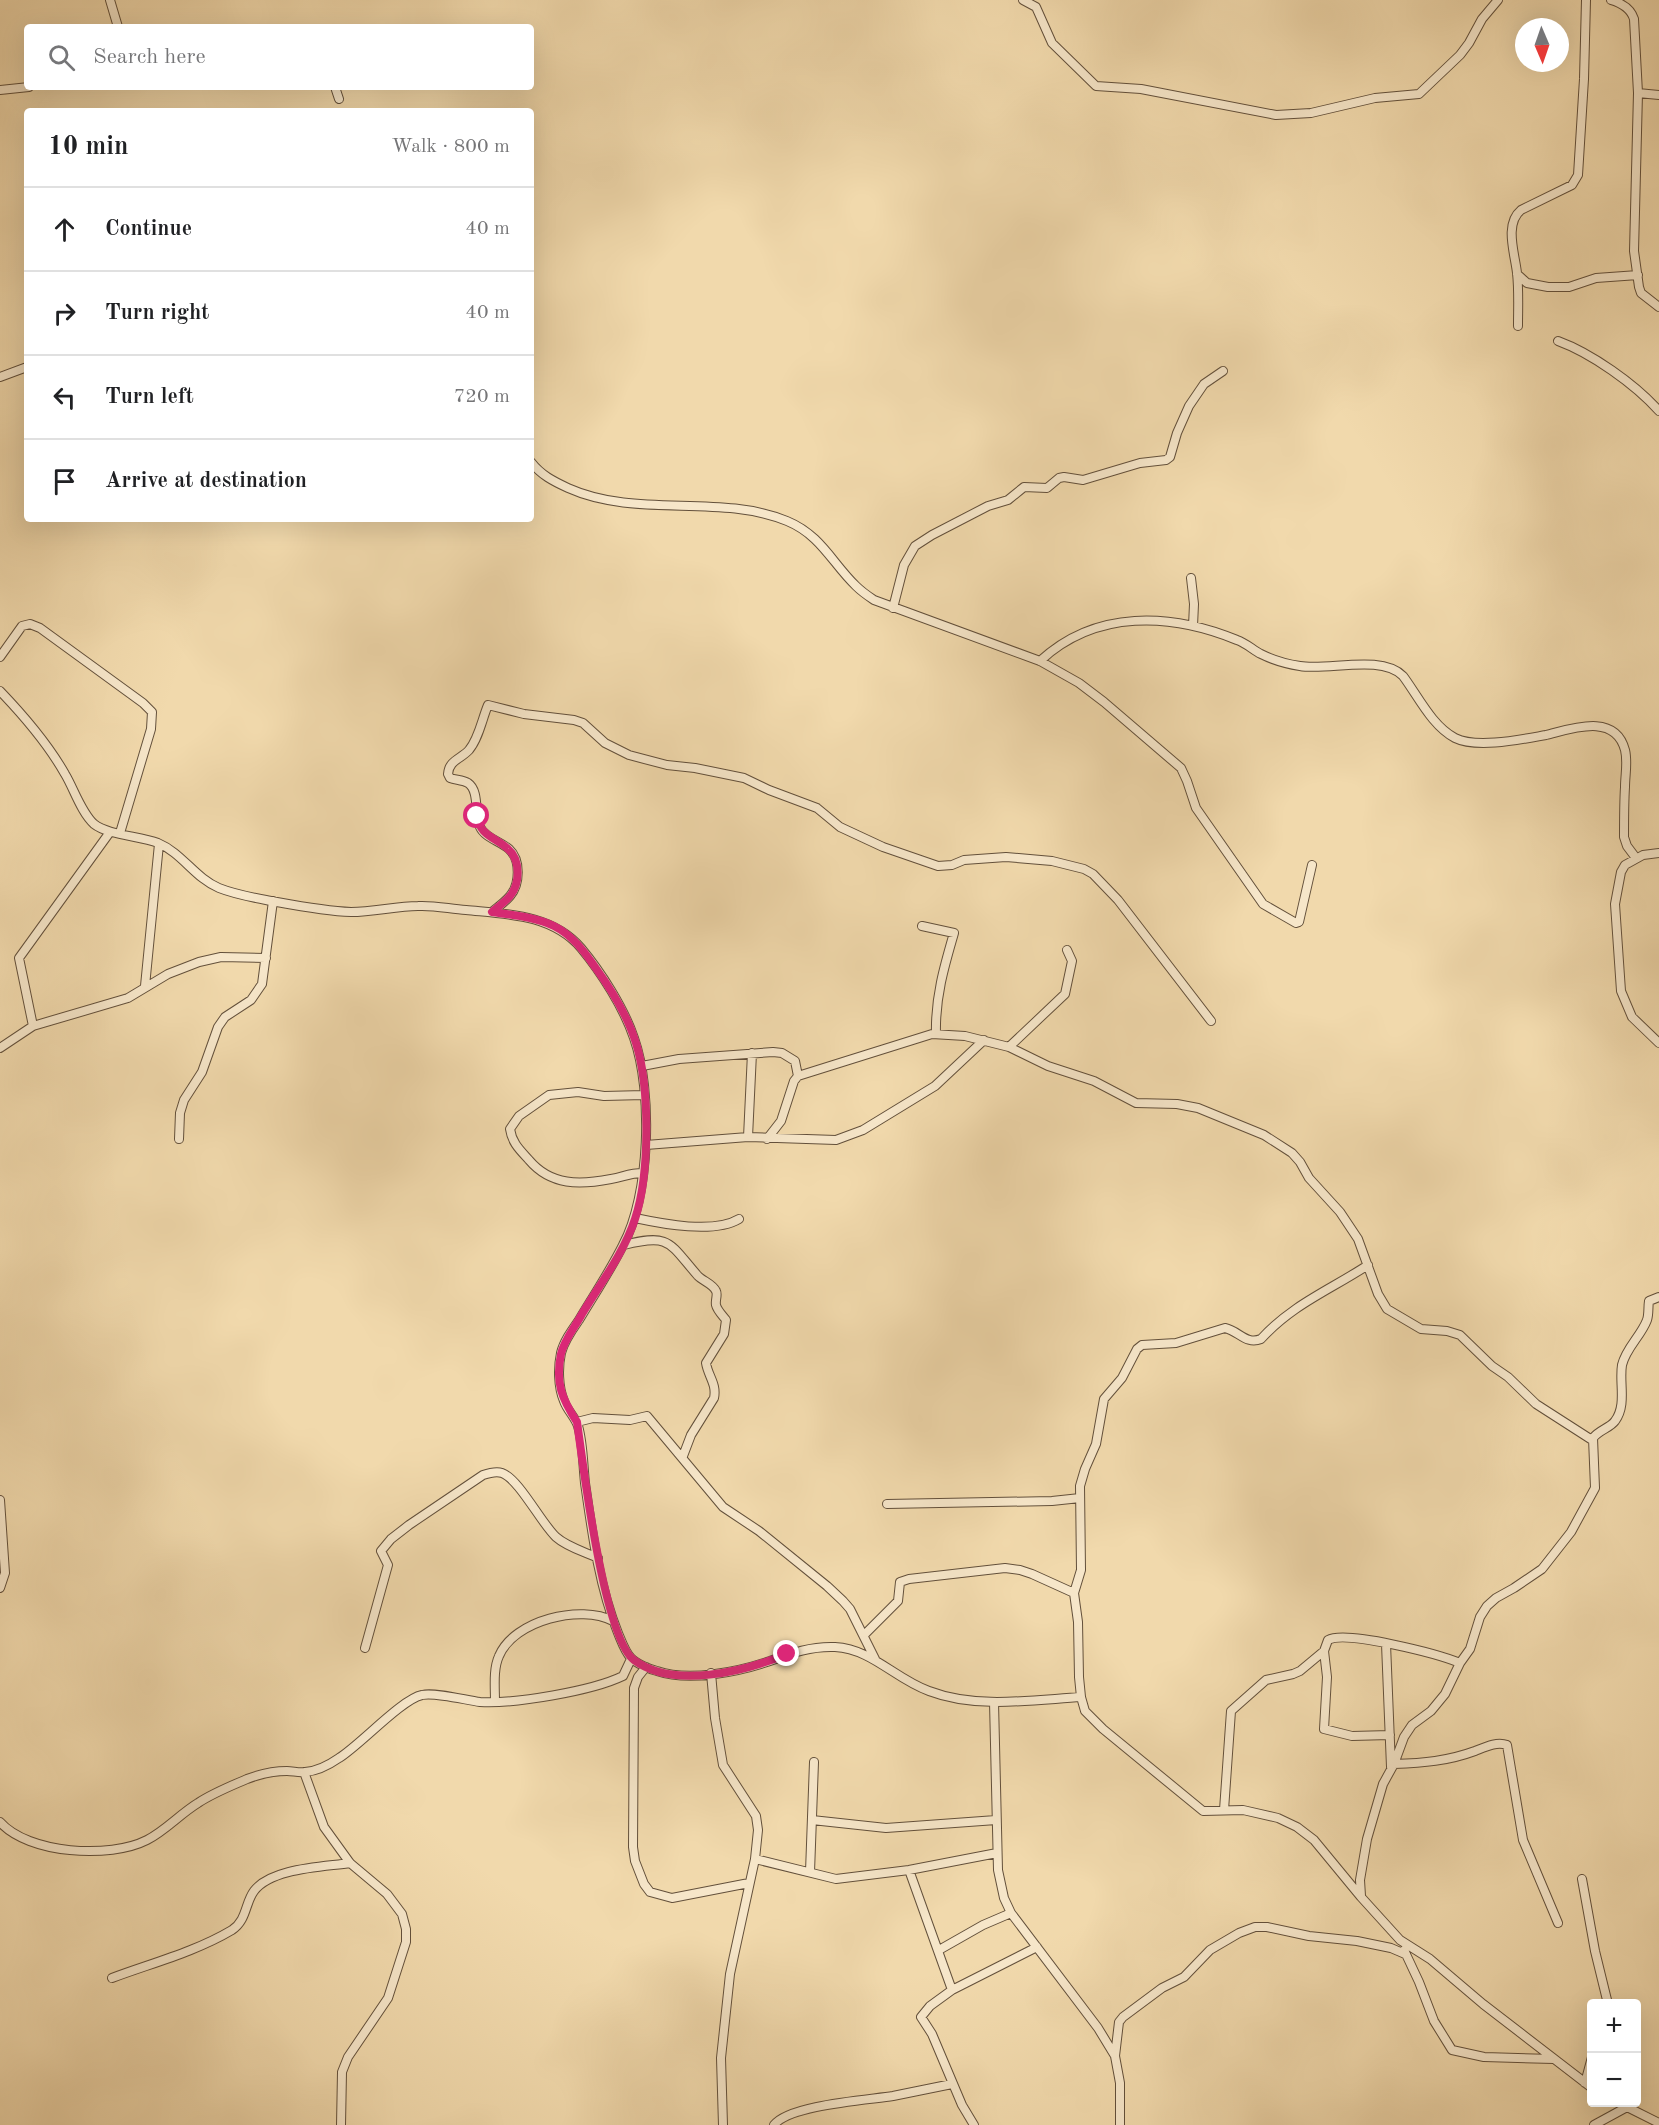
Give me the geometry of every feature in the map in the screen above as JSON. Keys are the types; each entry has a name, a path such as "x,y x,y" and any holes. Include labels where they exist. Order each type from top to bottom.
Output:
{"street":[{"path":"110,0 117,24"},
{"path":"1023,0 1036,7 1052,43 1093,84 1141,89 1276,115 1311,113 1375,98 1419,94 1460,55 1480,22 1498,0"},
{"path":"1518,326 1517,274 1512,247 1515,216 1521,210 1572,184 1578,175 1586,0"},
{"path":"1611,0 1625,6 1634,16 1638,93 1634,250 1641,293 1659,307"},
{"path":"0,90 24,88"},
{"path":"336,90 339,99"},
{"path":"1638,93 1659,95"},
{"path":"1517,274 1527,282 1548,287 1569,287 1596,278 1638,275"},
{"path":"1558,341 1584,352 1648,399 1659,411"},
{"path":"0,377 24,368"},
{"path":"893,608 909,555 915,546 932,535 988,506 1008,501 1024,487 1047,488 1059,478 1083,480 1140,463 1166,460 1170,457 1177,432 1189,406 1204,384 1223,370"},
{"path":"534,465 546,477 590,497 628,503 759,512 788,521 824,546 856,586 874,600 1040,661 1079,683 1104,702 1181,768 1196,808 1266,907 1296,923 1299,922 1312,865"},
{"path":"1191,578 1194,604 1193,627"},
{"path":"1040,661 1052,650 1090,630 1115,623 1155,620 1193,627 1239,641 1268,657 1297,666 1315,668 1383,666 1396,670 1403,676 1437,723 1457,739 1500,742 1581,726 1600,726 1619,739 1624,749 1624,837 1626,846 1636,858"},
{"path":"0,657 22,626 30,624 40,628 152,712 151,729 120,833"},
{"path":"0,691 63,770 88,816 96,826 110,832 159,844 173,851 213,886 273,901 344,912 376,912 417,906 525,917 553,925 569,936 582,949 605,981 631,1030 642,1066 646,1145 643,1173 635,1218 624,1245 570,1334 561,1355 560,1371 562,1395 577,1422 598,1558 614,1621 631,1659 646,1667 676,1676 711,1673 755,1665 816,1647 848,1648 875,1659 905,1681 930,1692 954,1698 994,1702 1081,1697"},
{"path":"492,912 510,896 516,886 516,861 511,850 482,831 470,785 467,782 450,778 448,774 452,763 468,751 473,744 488,705 524,714 583,723 597,737 616,750 629,755 667,765 744,778 817,808 840,826 883,847 938,866 952,865 964,860 1006,857 1052,861 1084,868 1118,900 1211,1021"},
{"path":"33,1026 19,958 110,832"},
{"path":"145,986 159,844"},
{"path":"1659,853 1636,858 1625,865 1615,904 1620,985 1632,1017 1659,1043"},
{"path":"179,1138 180,1113 184,1100 202,1072 218,1027 225,1017 251,1000 262,984 273,901"},
{"path":"922,926 954,933 944,962 937,1000 936,1034"},
{"path":"1009,1047 1065,994 1072,961 1067,950"},
{"path":"0,1048 33,1026 128,998 168,974 199,962 221,957 266,958"},
{"path":"767,1139 781,1121 794,1081 798,1076 936,1034 984,1040 1009,1047 1036,1062 1094,1082 1136,1103 1177,1104 1198,1108 1274,1141 1297,1158 1310,1178 1340,1212 1358,1239 1378,1294 1387,1309 1421,1329 1447,1331 1460,1335 1536,1404 1592,1440"},
{"path":"646,1145 748,1137 828,1141 846,1137 863,1130 935,1086 984,1040"},
{"path":"748,1137 752,1053"},
{"path":"642,1066 679,1059 782,1053 795,1061 798,1076"},
{"path":"643,1173 623,1174 614,1179 584,1182 557,1181 534,1166 512,1140 510,1129 519,1116 549,1095 578,1092 604,1096 644,1095"},
{"path":"635,1218 663,1224 698,1226 724,1226 739,1219"},
{"path":"624,1245 647,1239 659,1239 671,1245 701,1280 715,1289 717,1292 716,1306 726,1320 724,1334 706,1363 714,1382 714,1398 690,1435 682,1456"},
{"path":"1368,1264 1340,1283 1296,1306 1261,1339 1247,1340 1228,1328 1176,1343 1144,1344 1139,1347 1122,1378 1104,1399 1096,1444 1082,1478 1080,1498 1081,1570 1074,1593 1078,1622 1081,1697 1085,1711 1103,1729 1203,1811 1255,1812 1278,1818 1297,1827 1314,1840 1361,1897 1401,1940 1430,1959 1587,2084"},
{"path":"1361,1897 1360,1880 1367,1839 1381,1792 1404,1737 1412,1725 1431,1711 1445,1694 1460,1663 1470,1649 1486,1606 1542,1569 1581,1515 1595,1488 1592,1440 1597,1433 1617,1418 1622,1397 1621,1377 1624,1357 1646,1321 1649,1301 1659,1297"},
{"path":"577,1422 593,1418 630,1420 647,1416 723,1507 759,1531 836,1594 849,1609 875,1659"},
{"path":"365,1648 388,1565 381,1551 391,1539 409,1525 483,1475 494,1472 505,1475 555,1536 563,1543 598,1558"},
{"path":"887,1504 1052,1501 1080,1498"},
{"path":"0,1500 5,1573 0,1588"},
{"path":"864,1635 896,1604 900,1594 900,1582 909,1579 1005,1568 1032,1574 1074,1593"},
{"path":"495,1702 497,1660 504,1647 518,1631 536,1622 566,1616 595,1614 614,1621"},
{"path":"1390,1735 1352,1736 1324,1729 1327,1677 1324,1651 1326,1642 1334,1637 1358,1638 1424,1651 1460,1663"},
{"path":"1386,1644 1393,1766"},
{"path":"1224,1810 1231,1711 1266,1680 1300,1671 1324,1651"},
{"path":"0,1822 7,1830 57,1848 77,1851 110,1850 136,1844 148,1839 197,1803 248,1779 276,1772 304,1772 318,1769 339,1758 418,1696 430,1694 495,1702 592,1688 622,1676 631,1659"},
{"path":"646,1667 638,1677 634,1688 632,1791 633,1847 635,1862 644,1884 650,1892 672,1898 749,1883"},
{"path":"711,1673 715,1718 723,1765 756,1816 758,1830 755,1859 730,1974 722,2058 723,2125"},
{"path":"994,1702 999,1880 1011,1913 1098,2028 1116,2056"},
{"path":"1393,1766 1441,1761 1487,1746 1502,1743 1507,1745 1523,1840 1558,1923"},
{"path":"810,1872 814,1762"},
{"path":"304,1772 324,1827 350,1863 387,1894 402,1914 406,1942 388,1998 348,2057 342,2072 341,2125"},
{"path":"812,1820 886,1828 996,1820"},
{"path":"755,1859 836,1879 909,1870 997,1853"},
{"path":"112,1978 181,1954 235,1928 244,1917 252,1892 275,1876 350,1863"},
{"path":"909,1870 952,1990"},
{"path":"1582,1879 1595,1951 1607,1999"},
{"path":"939,1950 983,1925 1011,1913"},
{"path":"1120,2125 1120,2083 1116,2056 1119,2022 1162,1988 1184,1977 1210,1950 1239,1933 1255,1927 1267,1927 1309,1936 1357,1941 1391,1948 1405,1954"},
{"path":"1401,1940 1434,2021 1452,2050 1484,2057 1554,2059"},
{"path":"974,2125 952,2084 932,2034 921,2018 922,2014 952,1990 1037,1947"},
{"path":"774,2125 790,2114 812,2108 895,2096 952,2084"},
{"path":"1594,2125 1627,2107 1659,2123"}],"route":[{"path":"477,816 482,831 511,850 516,861 516,886 510,896 492,912 525,917 553,925 582,949 605,981 631,1030 642,1066 646,1145 635,1218 624,1245 563,1346 560,1371 562,1395 577,1422 598,1558 614,1621 631,1659 661,1673 676,1676 736,1670 787,1654"}]}
